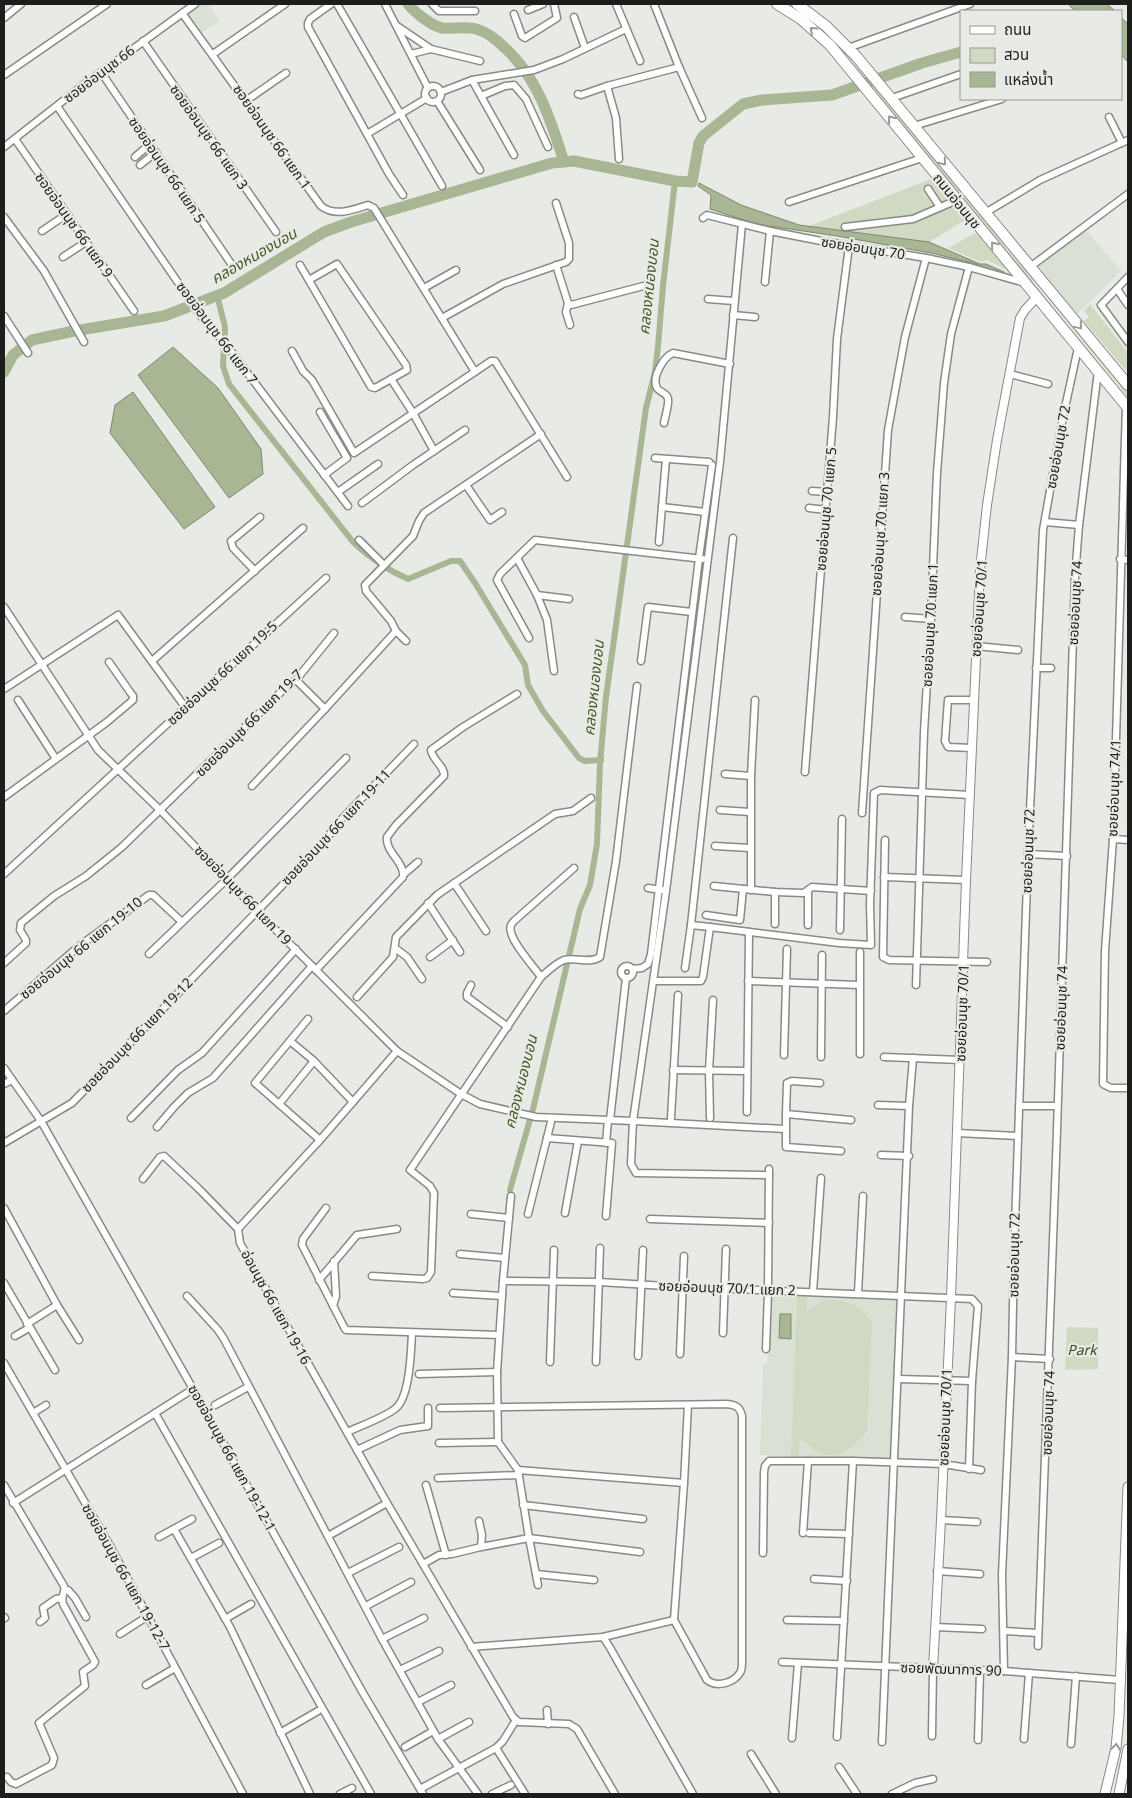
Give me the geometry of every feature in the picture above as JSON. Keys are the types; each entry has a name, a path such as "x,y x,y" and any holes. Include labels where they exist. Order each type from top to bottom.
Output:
{"main road":[{"name":"ถนนอ่อนนุช","path":"777,4 815,32 844,63 1127,407"},
{"name":"ถนนอ่อนนุช","path":"797,4 826,26 856,56 1128,385"},
{"path":"1036,298 1048,288"},
{"path":"1105,1794 1116,1748 1128,1487"},
{"path":"1119,1794 1128,1749"}],"street":[{"path":"4,18 21,4"},
{"path":"4,75 107,4"},
{"name":"ซอยอ่อนนุช 66","path":"4,147 101,72 195,4"},
{"path":"213,54 284,4"},
{"path":"331,4 310,19 308,26 389,174 403,195"},
{"path":"338,4 442,186"},
{"path":"385,4 428,88 427,98"},
{"path":"432,4 439,11 470,8"},
{"path":"528,10 543,4"},
{"path":"514,14 522,36 525,38 557,18 554,4"},
{"path":"616,4 640,62"},
{"path":"654,4 702,118"},
{"path":"848,48 970,4"},
{"name":"ซอยอ่อนนุช 66 แยก 1","path":"182,13 247,100 322,206 327,210 335,212 348,211 368,205 374,208 475,372"},
{"path":"574,17 585,48"},
{"path":"396,26 431,49 480,61"},
{"path":"441,92 472,80 534,70 563,59 626,29"},
{"name":"ซอยอ่อนนุช 66 แยก 3","path":"143,42 276,232"},
{"path":"411,54 431,49"},
{"path":"578,94 582,95 607,86 679,67"},
{"name":"ซอยอ่อนนุช 66 แยก 5","path":"101,72 234,268"},
{"path":"247,100 286,73"},
{"path":"891,98 960,74"},
{"path":"472,80 514,155"},
{"path":"480,96 505,86 514,85 526,100 548,146"},
{"path":"607,86 616,118 618,159"},
{"path":"428,88 436,87 441,92"},
{"path":"437,101 441,92"},
{"path":"367,134 427,98"},
{"path":"427,98 430,101 437,101"},
{"path":"914,126 999,100"},
{"path":"437,101 480,170"},
{"name":"ซอยอ่อนนุช 66 แยก 7","path":"57,106 199,313 224,342 348,506"},
{"path":"985,213 1040,180 1125,142 1109,117"},
{"name":"ซอยอ่อนนุช 66 แยก 9","path":"14,139 134,311"},
{"path":"135,156 150,144"},
{"path":"140,165 156,152"},
{"path":"789,202 922,158"},
{"path":"928,189 940,207"},
{"path":"1030,267 1128,194"},
{"path":"845,227 913,219 957,200"},
{"path":"442,318 503,284 566,262 570,256 569,243 556,204"},
{"path":"42,231 67,214"},
{"name":"ซอยอ่อนนุช 70","path":"702,218 707,215 770,231 926,258 969,267 1024,283"},
{"path":"4,216 44,271 83,339"},
{"path":"606,1143 626,978 632,976 632,969 642,968 648,964 662,890 720,462 742,224"},
{"path":"765,282 770,231"},
{"path":"63,257 86,242"},
{"name":"ซอยอ่อนนุช 70 แยก 5","path":"805,772 826,510 837,339 849,246"},
{"name":"ซอยอ่อนนุช 70 แยก 3","path":"862,813 888,430 905,338 926,258"},
{"path":"300,265 372,387 375,388 406,370 406,365 337,264 309,280"},
{"path":"556,265 568,303 566,312 570,325"},
{"name":"ซอยอ่อนนุช 70 แยก 1","path":"916,984 924,732 937,477 944,383 951,334 969,267"},
{"path":"424,288 456,270"},
{"path":"1128,276 1100,305 1128,342"},
{"path":"568,303 571,305 651,284"},
{"path":"1116,289 1128,304"},
{"name":"ซอยอ่อนนุช 70/1","path":"932,1736 933,1669 951,1298 966,880 980,570 1000,423 1020,318 1036,298"},
{"path":"708,299 734,301"},
{"path":"733,315 755,317"},
{"path":"4,316 28,353"},
{"name":"ซอยอ่อนนุช 72","path":"1004,1671 1003,1566 1012,1357 1019,1106 1028,854 1044,522 1078,348"},
{"path":"292,352 303,371 312,380 354,453 490,361 495,360 567,477"},
{"path":"664,423 668,400 656,383 664,359 673,353 730,364"},
{"name":"ซอยอ่อนนุช 74","path":"1038,1646 1050,1359 1075,587 1079,525 1098,372"},
{"path":"1010,374 1048,384"},
{"path":"391,379 434,451"},
{"name":"ซอยอ่อนนุช 74/1","path":"1127,407 1120,559 1113,839 1105,951 1103,1084 1108,1088 1128,1088"},
{"path":"320,412 347,458 324,475"},
{"path":"362,503 465,430"},
{"path":"406,641 396,631 391,621 366,591 365,585 413,536 421,516 540,434"},
{"path":"655,458 710,463 692,612 654,981 632,1121 631,1164 636,1172 769,1172 766,1349"},
{"path":"660,542 666,459"},
{"path":"338,492 378,464"},
{"path":"466,484 490,520 502,512"},
{"path":"812,491 827,492"},
{"path":"662,508 705,512"},
{"path":"809,508 826,510"},
{"path":"255,571 232,548 231,541 260,517"},
{"path":"1044,522 1079,525"},
{"path":"152,661 303,528"},
{"path":"685,968 733,538"},
{"path":"359,540 384,565"},
{"path":"529,638 497,583 497,577 533,541 626,549 707,559"},
{"path":"517,558 537,595 547,620 554,671"},
{"path":"1120,559 1128,560"},
{"name":"ซอยอ่อนนุช 66 แยก 19-5","path":"4,874 326,578"},
{"path":"537,595 570,599"},
{"name":"ซอยอ่อนนุช 66 แยก 19","path":"4,607 98,750 161,811 314,968 354,1001 397,1051 461,1094 480,1104 536,1117 785,1129"},
{"path":"641,662 648,607 692,612"},
{"path":"4,689 118,615 186,707"},
{"path":"905,617 931,619"},
{"path":"252,786 325,710 396,631"},
{"name":"ซอยอ่อนนุช 66 แยก 19-7","path":"4,963 26,943 20,930 21,923 54,896 86,876 122,847 161,811 296,680 334,633"},
{"path":"976,646 1018,650"},
{"path":"4,797 107,722 133,700 133,696 109,662"},
{"path":"1036,668 1051,668"},
{"path":"296,680 325,710"},
{"path":"372,1276 427,1278 431,1272 434,1193 430,1186 410,1170 541,977 562,961 570,959 595,960 600,957 616,862 637,686"},
{"path":"404,874 388,845 387,836 444,776 444,771 433,757 431,750 463,727 517,694"},
{"path":"18,700 56,759"},
{"path":"751,890 750,812 755,700"},
{"path":"972,748 948,748 945,742 948,700 974,700"},
{"name":"ซอยอ่อนนุช 66 แยก 19-11","path":"257,911 324,842 356,803 414,744"},
{"path":"150,954 346,758"},
{"path":"725,774 751,776"},
{"path":"691,925 839,943 871,945 870,891 874,793 880,790 970,795"},
{"path":"354,1001 393,957 396,937 428,903 454,883 556,814 573,811 591,798"},
{"path":"720,810 750,812"},
{"path":"840,930 842,819"},
{"path":"1113,839 1128,840"},
{"path":"885,840 883,957 889,960 987,962"},
{"path":"715,846 750,848"},
{"path":"1028,854 1067,856"},
{"path":"157,1127 174,1106 188,1093 213,1078 314,968 400,881 404,874 418,862"},
{"path":"541,977 516,943 511,934 510,926 574,868"},
{"path":"884,877 966,880"},
{"path":"454,883 486,931"},
{"path":"714,886 804,893 812,887 870,891"},
{"path":"648,888 662,890"},
{"path":"706,914 740,920 743,889"},
{"path":"808,890 808,925"},
{"path":"774,924 775,892"},
{"name":"ซอยอ่อนนุช 66 แยก 19-10","path":"4,1011 78,947 149,895 153,895 182,922"},
{"path":"428,903 460,952"},
{"name":"ซอยอ่อนนุช 66 แยก 19-12","path":"4,1143 65,1108 80,1095 257,911"},
{"path":"654,981 701,981 710,927"},
{"path":"747,1112 749,932"},
{"path":"430,957 453,940"},
{"path":"395,948 407,957 422,979"},
{"path":"784,1055 787,948"},
{"path":"131,1118 178,1070 202,1053 296,949"},
{"path":"860,952 860,1054"},
{"path":"821,1058 822,956"},
{"path":"748,981 860,985"},
{"path":"471,985 466,997 508,1027"},
{"path":"671,1118 678,995"},
{"path":"710,1118 713,1000"},
{"path":"308,1019 255,1083 320,1140"},
{"path":"290,1041 314,1061 354,1102"},
{"path":"143,1179 160,1158 164,1156 199,1188 238,1229 354,1102 397,1051"},
{"path":"884,1057 960,1060"},
{"path":"882,1742 913,1058"},
{"path":"279,1104 314,1061"},
{"name":"ซอยอ่อนนุช 66 แยก 19-12-1","path":"4,1068 41,1122 353,1676 421,1792"},
{"path":"674,1070 747,1071"},
{"path":"4,1084 12,1080"},
{"path":"820,1083 792,1081 787,1083 786,1147 841,1151"},
{"path":"878,1105 910,1106"},
{"path":"1019,1106 1057,1106"},
{"path":"786,1114 850,1120"},
{"path":"528,1214 551,1122"},
{"path":"957,1133 1018,1136"},
{"path":"547,1138 612,1144 606,1216"},
{"path":"565,1213 578,1141"},
{"path":"881,1155 909,1156"},
{"path":"813,1292 821,1178"},
{"path":"512,1196 496,1372 498,1442 519,1473 528,1538 538,1585"},
{"path":"858,1293 863,1196"},
{"path":"4,1208 79,1340"},
{"path":"326,1208 301,1242 344,1327 350,1331 499,1336"},
{"path":"471,1214 509,1218"},
{"path":"650,1219 769,1223"},
{"name":"อ่อนนุช 66 แยก 19-16","path":"238,1229 240,1243 387,1503 516,1720"},
{"path":"319,1280 356,1235 397,1229"},
{"path":"596,1362 600,1248"},
{"path":"723,1333 726,1249"},
{"path":"550,1362 554,1250"},
{"path":"638,1356 643,1250"},
{"path":"460,1254 505,1258"},
{"path":"680,1354 684,1256"},
{"path":"332,1306 336,1296 334,1261"},
{"name":"ซอยอ่อนนุช 70/1 แยก 2","path":"503,1280 598,1282 972,1299 978,1306 972,1381 969,1469"},
{"path":"5,1287 54,1370"},
{"path":"453,1293 502,1296"},
{"path":"187,1296 218,1330 433,1731 478,1794"},
{"path":"15,1336 58,1305"},
{"path":"347,1432 392,1411 400,1404 411,1363 412,1333"},
{"path":"1012,1357 1050,1359"},
{"name":"ซอยอ่อนนุช 66 แยก 19-12-7","path":"4,1363 148,1616 243,1794"},
{"path":"418,1374 496,1372"},
{"path":"898,1379 972,1381"},
{"path":"215,1405 248,1387"},
{"path":"13,1503 193,1389"},
{"path":"33,1412 46,1405"},
{"path":"440,1408 688,1405 734,1405 740,1410 742,1416 742,1646 740,1672 730,1681 720,1684 713,1684 707,1680 674,1620 688,1405"},
{"path":"357,1450 400,1430 428,1426 428,1408"},
{"path":"155,1413 371,1794"},
{"path":"440,1443 498,1442"},
{"path":"763,1552 765,1466 769,1461 943,1464 981,1470"},
{"path":"808,1461 806,1533 849,1534"},
{"path":"838,1737 853,1461"},
{"path":"438,1478 519,1473 684,1483"},
{"path":"4,1485 64,1586 63,1604 94,1660 94,1663 84,1671 85,1686 39,1723 54,1758 52,1765 16,1784 11,1782 8,1777"},
{"path":"426,1485 446,1555"},
{"path":"328,1536 387,1503"},
{"path":"523,1505 643,1519"},
{"path":"159,1537 192,1519"},
{"path":"941,1520 976,1522"},
{"path":"479,1521 482,1535 480,1547"},
{"path":"174,1529 225,1619 310,1794"},
{"path":"424,1564 439,1555 528,1538 640,1552"},
{"path":"191,1558 219,1543"},
{"path":"348,1573 398,1546"},
{"path":"938,1571 980,1574"},
{"path":"536,1574 594,1580"},
{"path":"814,1579 847,1581"},
{"path":"366,1606 411,1582"},
{"path":"64,1590 68,1590 72,1594 86,1617"},
{"path":"40,1622 45,1618 43,1608 56,1599 62,1598"},
{"path":"225,1619 251,1604"},
{"path":"120,1634 148,1616"},
{"path":"382,1639 424,1618"},
{"path":"471,1647 603,1637 674,1620"},
{"path":"787,1620 844,1621"},
{"path":"935,1627 982,1629"},
{"path":"1004,1631 1038,1633"},
{"path":"603,1637 693,1794"},
{"path":"400,1670 439,1651"},
{"name":"ซอยพัฒนาการ 90","path":"782,1662 1004,1671 1120,1680"},
{"path":"792,1738 798,1663"},
{"path":"146,1685 175,1668"},
{"path":"978,1740 980,1671"},
{"path":"1024,1740 1029,1673"},
{"path":"1071,1744 1076,1676"},
{"path":"418,1702 451,1685"},
{"path":"547,1710 548,1724"},
{"path":"280,1733 318,1711"},
{"path":"421,1792 496,1748 503,1741 516,1720 525,1723 569,1724 577,1729 615,1794"},
{"path":"438,1739 469,1722"},
{"path":"404,1747 433,1731"},
{"path":"496,1748 525,1794"},
{"path":"751,1754 776,1794"},
{"path":"839,1767 857,1794"},
{"path":"892,1794 915,1783 933,1779"},
{"path":"492,1794 511,1785"},
{"path":"340,1794 352,1788"}],"shaded area":[{"path":"199,4 209,4 219,22 200,33 185,13"},
{"path":"1085,229 1121,271 1077,314 1036,264"},
{"path":"770,1295 899,1300 892,1461 760,1455 763,1363 767,1363"}],"green space":[{"path":"784,4 801,13 826,35 857,67 924,144 995,231 1006,248 1034,280 1032,281 844,55"},
{"path":"931,179 965,220 929,242 809,226"},
{"path":"976,233 1007,270 987,260 981,262 948,248"},
{"path":"1048,298 1128,392 1128,397"},
{"path":"1090,304 1128,353 1128,373 1084,321 1089,317 1084,311"},
{"path":"797,1296 807,1296 807,1312 817,1304 825,1301 847,1302 864,1313 872,1323 867,1431 851,1447 838,1454 831,1455 816,1451 800,1439 799,1457 791,1456"},
{"name":"Park","path":"1067,1327 1098,1328 1098,1369 1065,1370"}],"water":[{"path":"1068,4 1107,4 1114,10 1074,10"},
{"path":"1122,18 1128,24 1128,62 1122,56"},
{"path":"699,183 741,205 799,225 929,242 1004,272 1003,275 973,263 931,253 756,224 710,209 711,195 698,186"},
{"path":"173,347 218,388 261,449 263,474 229,498 138,375"},
{"path":"133,392 215,507 184,529 110,433 115,405"},
{"path":"780,1314 791,1314 791,1339 779,1338"}],"waterway":[{"path":"408,4 414,11 433,25 442,28 476,29 492,37 505,48 535,86 554,131 564,162"},
{"name":"คลองหนองบอน","path":"4,372 13,355 32,340 164,316 224,293 324,232 351,222 552,163 574,161 675,181 692,182 699,143 703,136 743,104 762,100 832,95 922,63 960,52"},
{"name":"คลองหนองบอน","path":"510,1190 533,1109 580,909 590,885 597,844 600,763 606,697 646,408 655,372 675,181"},
{"path":"217,295 225,327 223,366 229,384 353,542 379,563 408,579 451,561 460,561 525,665 528,685 543,711 579,758 585,761 601,760"}]}
